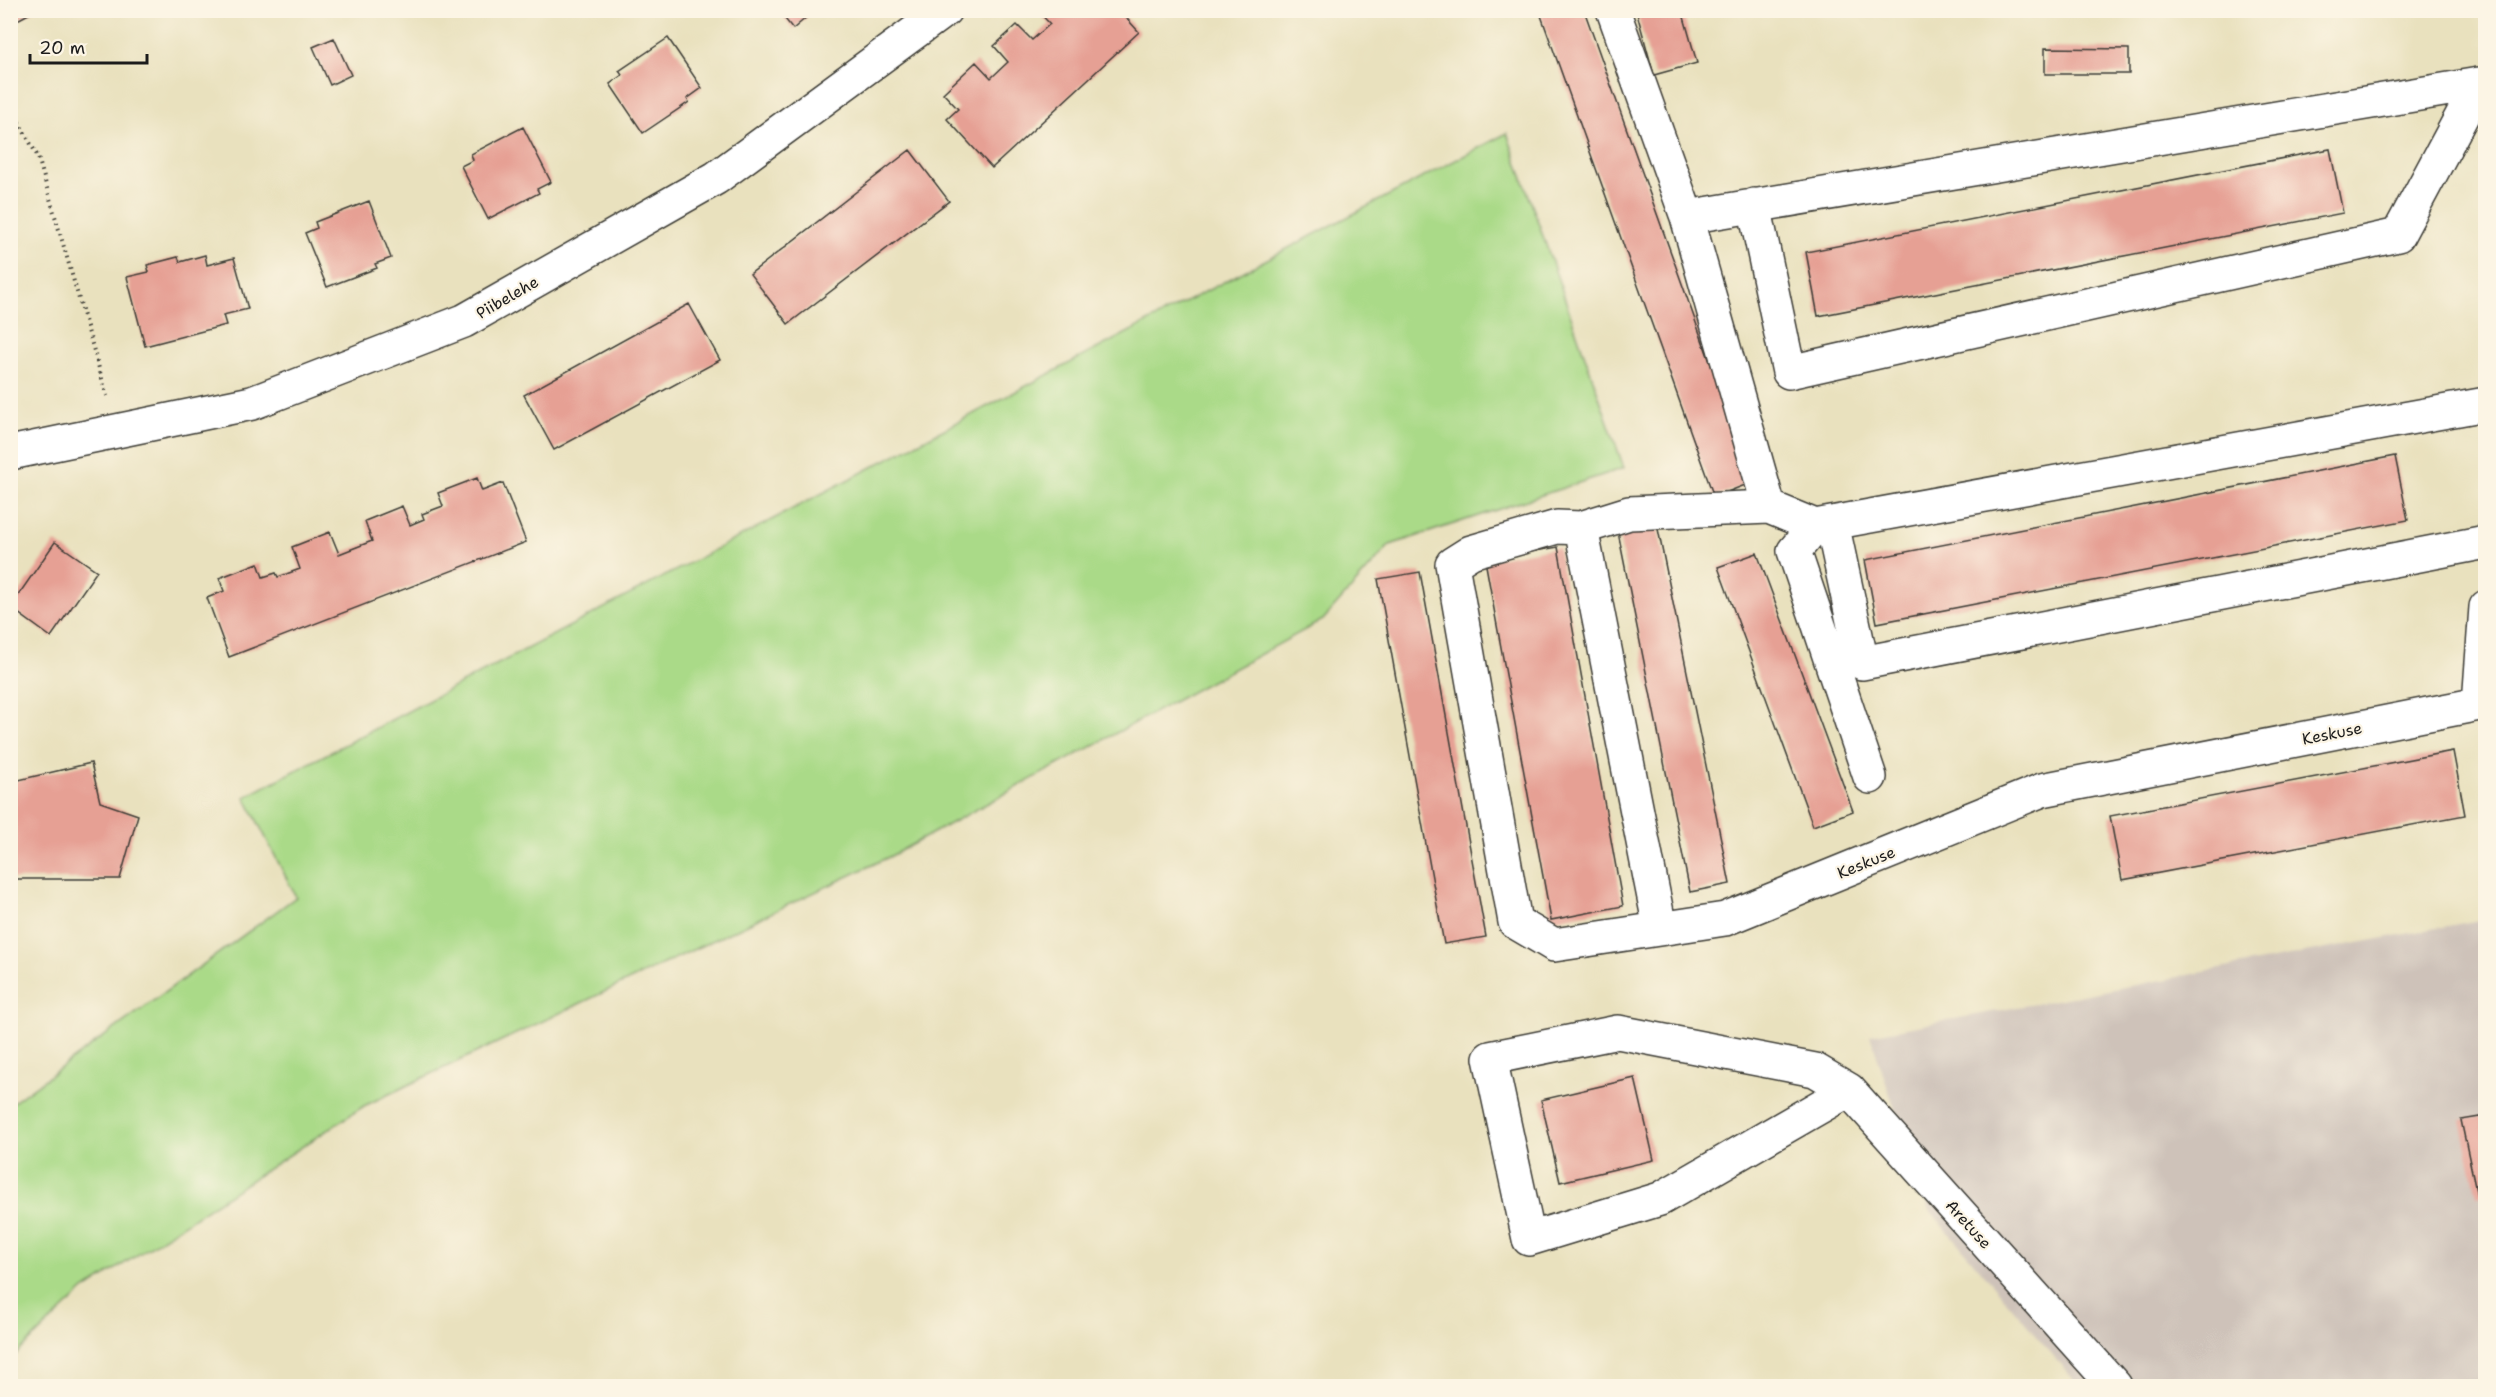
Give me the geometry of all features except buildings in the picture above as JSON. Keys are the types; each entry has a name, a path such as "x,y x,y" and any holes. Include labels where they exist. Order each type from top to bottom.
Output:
{"street":[{"name":"Piibelehe","path":"10,453 252,403 464,321 716,178 945,10"},
{"path":"1613,10 1687,217 1769,507"},
{"path":"1687,217 2482,85"},
{"path":"1754,205 1789,372 2398,235 2482,85"},
{"path":"1660,928 1581,528 1629,513 1769,507 1824,525 2486,404"},
{"path":"1824,525 1862,663 2486,542"},
{"path":"1824,525 1794,551 1870,777"},
{"name":"Keskuse","path":"1581,528 1557,527 1471,552 1452,564 1515,922 1554,945 1725,919 2042,790 2479,704 2486,607"},
{"name":"Aretuse","path":"1848,1090 1660,1199 1530,1239 1490,1059 1618,1032 1815,1070 1848,1090 2115,1386"}],"path":[{"path":"10,106 38,157 117,431"}],"shaded area":[{"path":"2485,919 2485,1386 2079,1386 1928,1208 1870,1035"}],"green space":[{"path":"1507,133 1624,468 1390,545 1323,620 891,856 364,1106 84,1290 11,1359 11,1104 296,897 245,797"}]}
